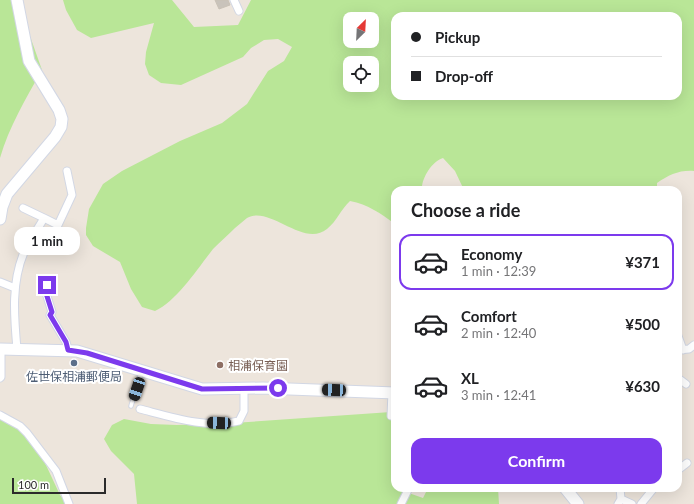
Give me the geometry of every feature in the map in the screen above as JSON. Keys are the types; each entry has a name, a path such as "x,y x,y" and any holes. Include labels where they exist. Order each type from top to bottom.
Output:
{"street":[{"path":"0,219 2,207 7,194 55,137 62,119 59,110 29,61 17,0"},
{"path":"234,0 239,11"},
{"path":"23,208 58,224 72,195 67,171"},
{"path":"17,350 15,288 18,271 25,250 44,218"},
{"path":"0,282 15,288"},
{"path":"47,285 46,293 52,312 50,315 66,342 68,350"},
{"path":"682,350 689,349 694,345"},
{"path":"0,378 0,349 68,350 77,351 202,389 293,388 391,392"},
{"path":"682,381 686,384"},
{"path":"140,410 182,419 229,424 239,421 242,416 244,388"},
{"path":"0,415 20,426 27,433 56,471 69,504"},
{"path":"682,467 687,464"},
{"path":"401,504 408,492"},
{"path":"568,492 578,504"},
{"path":"620,492 619,502 632,504"},
{"path":"641,504 651,492"}],"lane":[{"path":"131,406 141,370"}],"green space":[{"path":"0,0 20,0 25,22 42,70 13,124 0,158"},
{"path":"63,0 172,0 194,27 238,25 251,0 694,0 694,171 679,172 674,174 657,183 657,186 462,186 455,171 443,158 435,163 428,171 422,186 391,186 391,221 368,207 357,202 350,201 327,229 318,233 308,233 297,230 266,217 256,216 247,218 213,249 179,292 171,300 155,311 142,307 131,289 120,262 93,246 86,235 89,209 103,184 122,171 180,141 222,123 247,104 268,71 284,61 292,47 278,39 264,40 251,48 243,57 181,85 161,83 149,75 145,64 146,52 154,23 91,38 77,30 66,10"},
{"path":"0,412 14,418 31,433 60,495 68,504 0,504"},
{"path":"391,412 391,492 406,492 423,498 426,492 498,492 499,504 137,504 134,474 111,451 104,439 112,425 124,419 151,424 177,425 233,423"}],"building":[{"path":"215,0 228,0 230,5 219,9"}],"place":[{"name":"佐世保相浦郵便局","path":"74,363"},
{"name":"相浦保育園","path":"220,365"}],"route":[{"path":"47,285 46,293 52,312 50,315 66,342 68,350 87,353 202,389 278,388"}]}
